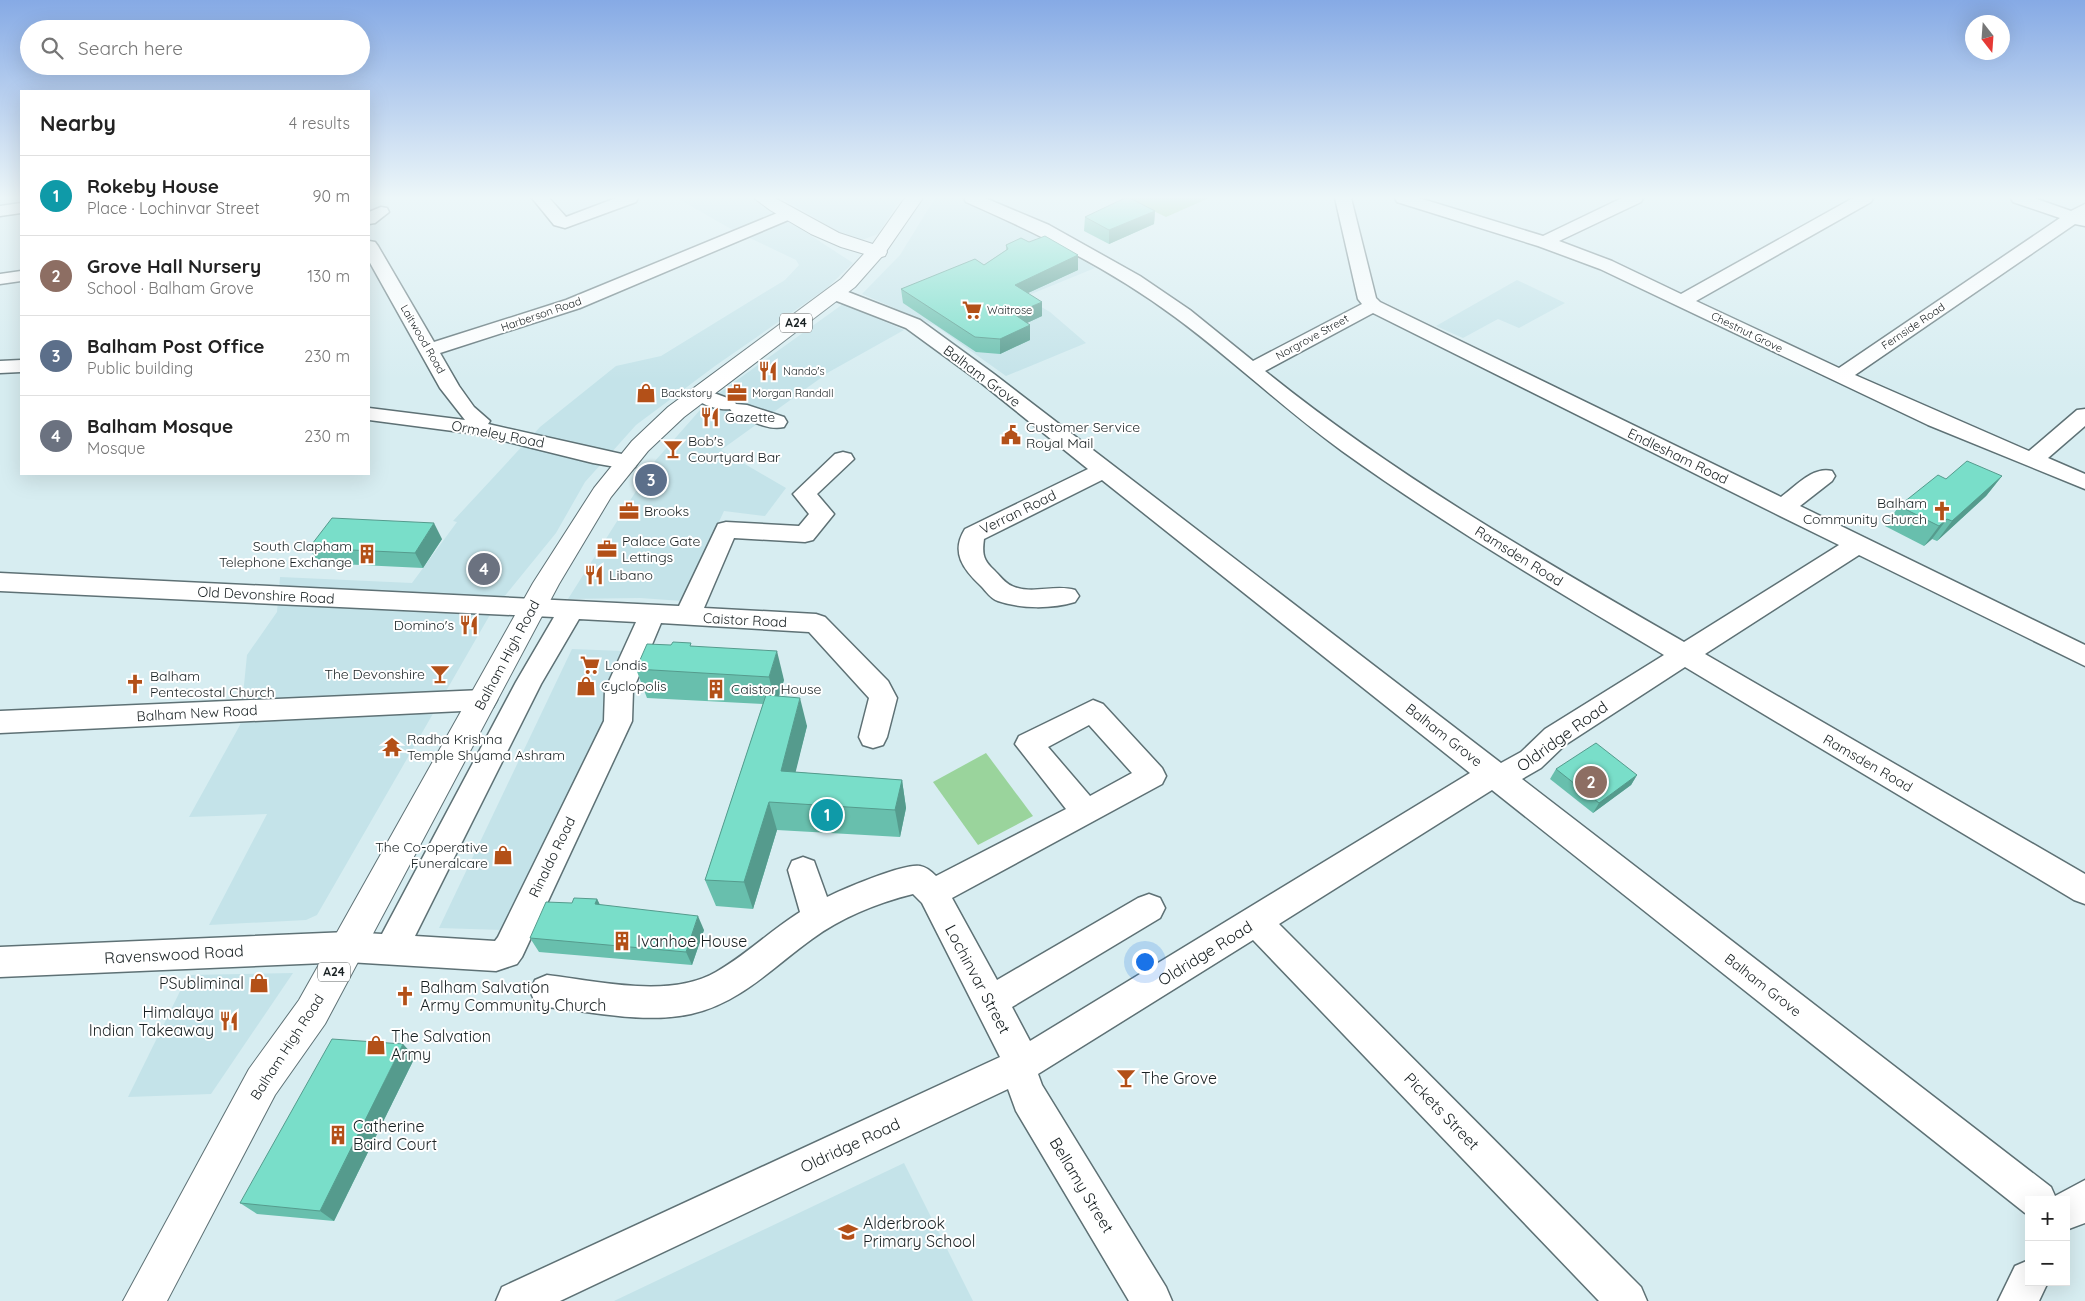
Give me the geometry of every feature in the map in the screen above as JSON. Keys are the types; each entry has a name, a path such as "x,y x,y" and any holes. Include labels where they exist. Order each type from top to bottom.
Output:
{"main road":[{"name":"Balham High Road","path":"144,1301 262,1082 312,1012 533,607 579,528 627,462 666,421 836,294 857,276 872,259"}],"street":[{"name":"Laitwood Road","path":"376,259 462,405 479,420 476,428"},
{"name":"Harberson Road","path":"430,350 573,304 681,259"},
{"name":"Ramsden Road","path":"1096,259 1134,280 1183,314 1251,370 1348,445 1422,496 1682,655 2085,890"},
{"path":"1357,259 1367,299 1373,306"},
{"name":"Chestnut Grove","path":"1589,259 1840,376 2085,482"},
{"path":"1682,301 1757,259"},
{"name":"Fernside Road","path":"1840,376 2017,259"},
{"path":"0,279 20,276"},
{"name":"Balham Grove","path":"836,294 913,324 994,384 2033,1196"},
{"name":"Norgrove Street","path":"1251,370 1373,306"},
{"name":"Endlesham Road","path":"1373,306 2085,656"},
{"path":"0,367 20,366"},
{"path":"700,394 776,422"},
{"path":"438,423 462,405"},
{"name":"Ormeley Road","path":"370,414 476,428 593,456 627,462"},
{"path":"2032,460 2085,415"},
{"path":"687,617 726,530 805,534 822,514 804,494 843,458"},
{"name":"Verran Road","path":"1066,596 1030,598 1004,594 974,565 970,552 973,535 1104,470"},
{"path":"1782,508 1824,476"},
{"name":"Oldridge Road","path":"516,1301 1019,1066 1068,1038 1256,922 1482,780 1498,778 1512,773 1541,754 1555,737 1858,544"},
{"name":"Old Devonshire Road","path":"0,582 533,607"},
{"name":"Caistor Road","path":"533,607 571,611 816,623 878,688 882,698 873,737"},
{"path":"390,950 529,682 571,611"},
{"name":"Rinaldo Road","path":"348,947 496,956 505,953 510,947 618,721 619,690 652,615"},
{"name":"Balham New Road","path":"0,722 483,700"},
{"path":"933,893 1086,812"},
{"path":"803,870 818,918"},
{"name":"Lochinvar Street","path":"547,991 646,1002 692,998 733,982 818,918 888,886 918,879 933,893 1016,1048 1019,1066"},
{"path":"990,1002 1149,908"},
{"name":"Pickets Street","path":"1256,922 1628,1301"},
{"name":"Ravenswood Road","path":"0,962 348,947"},
{"name":"Bellamy Street","path":"1019,1066 1022,1081 1030,1098 1152,1301"},
{"path":"2070,1210 2075,1208 2085,1199"},
{"path":"2018,1301 2026,1286"}],"shaded area":[{"path":"793,259 846,259 853,263 827,288 715,366 636,425 585,482 556,533 491,613 317,915 306,920 209,925 267,814 189,817 240,725 247,655 277,612 280,577 412,583 457,522 453,521 540,427 616,366 661,356 785,280 799,265"},
{"path":"896,259 1080,259 1095,268 1024,297 1050,312 1086,343 1006,376 936,326 862,294"},
{"path":"1517,280 1565,303 1519,328 1498,319 1463,338 1436,326"},
{"path":"843,304 904,330 829,372 721,450 786,488 765,516 724,511 682,601 640,598 568,599 655,461 708,401"},
{"path":"572,649 647,652 533,931 439,928"},
{"path":"293,973 211,1094 128,1097 188,975"},
{"name":"Alderbrook Primary School","path":"904,1163 973,1301 614,1301"}],"green space":[{"path":"986,753 1033,816 978,845 933,782"}],"building":[{"path":"975,259 984,265 993,259 1070,259 1015,285 1042,302 1014,314 1030,325 1000,339 975,337 901,289"},
{"path":"1967,461 2002,476 1952,521 1947,519 1939,526 1899,506 1938,475 1946,479"},
{"path":"332,518 434,523 415,553 309,548"},
{"path":"673,642 691,643 690,646 777,651 769,677 636,669 647,644 671,645"},
{"path":"766,695 800,698 781,771 902,780 895,810 769,802 744,882 705,880"},
{"path":"1596,743 1637,775 1599,803 1556,769"},
{"name":"Ivanhoe House","path":"574,898 597,899 595,904 698,916 686,952 530,938 546,902 572,903"},
{"name":"Catherine Baird Court","path":"332,1039 403,1044 320,1211 240,1203"}],"place":[{"name":"Waitrose","path":"972,310"},
{"name":"Nando's","path":"768,371"},
{"name":"Backstory","path":"646,393"},
{"name":"Morgan Randall","path":"737,393"},
{"name":"Gazette","path":"710,417"},
{"name":"Customer Service Royal Mail","path":"1011,435"},
{"name":"Bob's Courtyard Bar","path":"673,449"},
{"name":"Balham Post Office","path":"651,480"},
{"name":"Brooks","path":"629,511"},
{"name":"Balham Community Church","path":"1942,511"},
{"name":"Palace Gate Lettings","path":"607,549"},
{"name":"South Clapham Telephone Exchange","path":"367,554"},
{"name":"Balham Mosque","path":"484,569"},
{"name":"Libano","path":"594,575"},
{"name":"Domino's","path":"469,625"},
{"name":"Londis","path":"590,665"},
{"name":"The Devonshire","path":"440,674"},
{"name":"Balham Pentecostal Church","path":"135,684"},
{"name":"Cyclopolis","path":"586,686"},
{"name":"Caistor House","path":"716,689"},
{"name":"Radha Krishna Temple Shyama Ashram","path":"392,747"},
{"name":"Grove Hall Nursery","path":"1591,782"},
{"name":"Rokeby House","path":"827,815"},
{"name":"The Co-operative Funeralcare","path":"503,855"},
{"name":"Ivanhoe House","path":"622,941"},
{"name":"PSubliminal","path":"259,983"},
{"name":"Balham Salvation Army Community Church","path":"405,996"},
{"name":"Himalaya Indian Takeaway","path":"229,1021"},
{"name":"The Salvation Army","path":"376,1045"},
{"name":"The Grove","path":"1126,1078"},
{"name":"Catherine Baird Court","path":"338,1135"},
{"name":"Alderbrook Primary School","path":"848,1232"}]}
